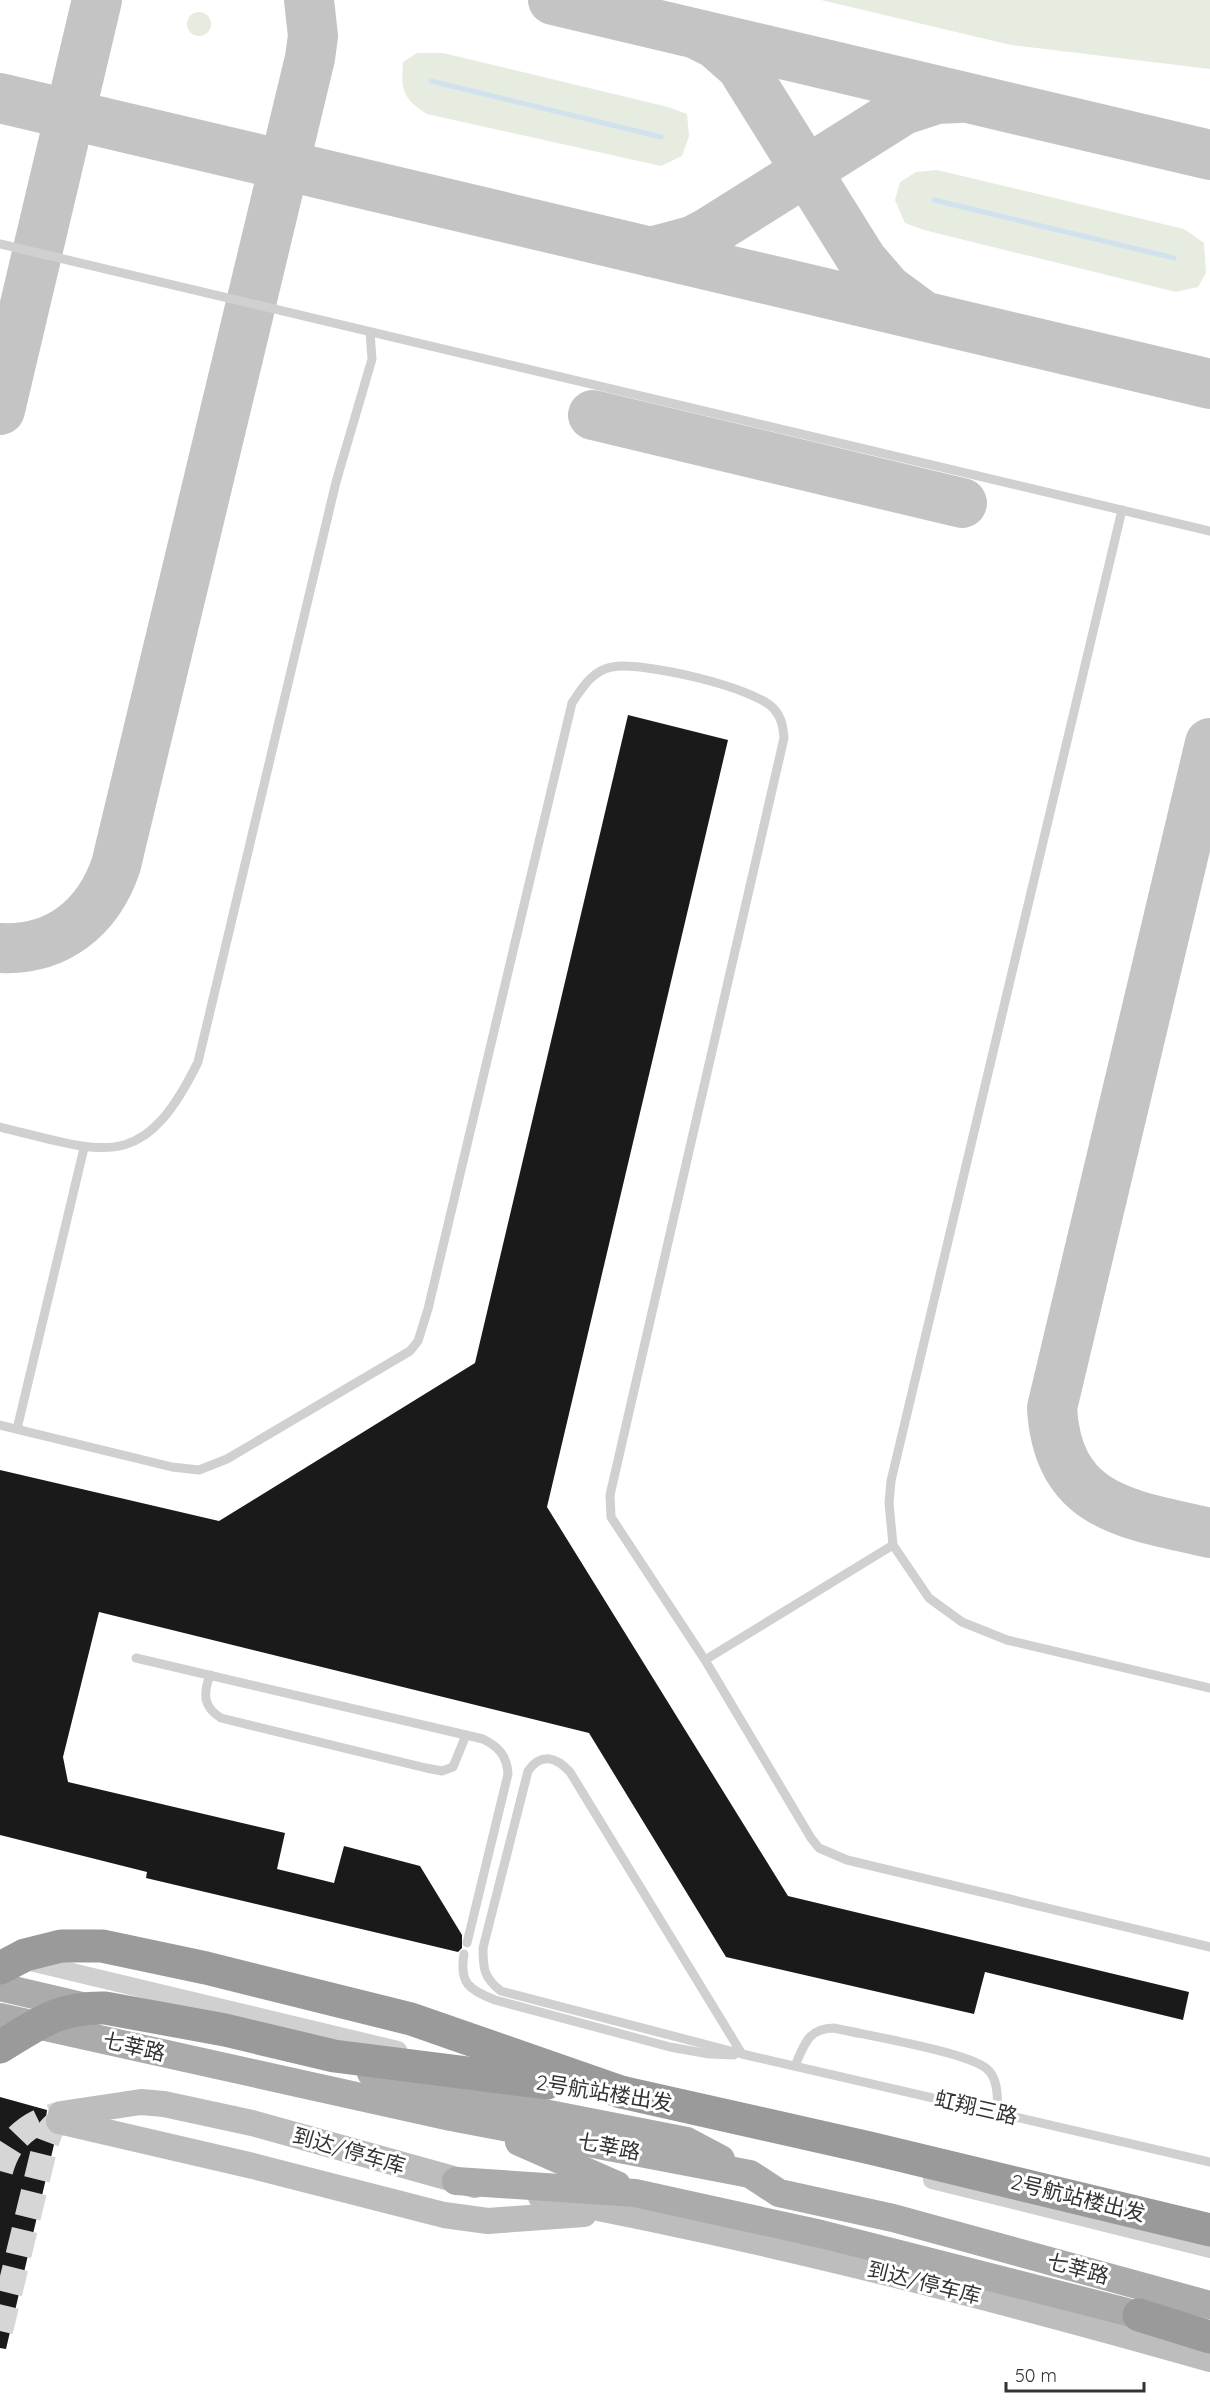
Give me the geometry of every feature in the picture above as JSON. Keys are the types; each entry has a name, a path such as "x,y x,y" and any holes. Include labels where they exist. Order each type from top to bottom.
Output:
{"highway":[{"path":"0,1968 25,1955 62,1946 102,1946 207,1968 411,2019 621,2092"},
{"name":"2号航站楼出发","path":"0,2047 57,2013 86,2008 105,2008 225,2030 334,2056 621,2092 1210,2230"},
{"path":"1139,2315 1210,2330"},
{"path":"1139,2315 1210,2337"}],"main road":[{"path":"0,1987 528,2110 687,2141 750,2174"},
{"name":"七莘路","path":"0,2017 451,2117 750,2174 779,2193 893,2218 1210,2305"},
{"name":"到达/停车库","path":"456,2181 252,2123 164,2104 141,2102 60,2118 444,2215 488,2221 561,2215 635,2204 713,2210 821,2234 1139,2315"},
{"path":"451,2117 534,2148 635,2204"},
{"path":"456,2181 635,2204"},
{"name":"到达/停车库","path":"635,2204 1210,2359"},
{"path":"713,2210 893,2218"}],"street":[{"path":"0,1955 849,2159 1210,2250"}],"lane":[{"path":"0,244 1210,531"},
{"path":"0,1126 84,1148 110,1149 125,1146 156,1130 182,1095 198,1062 336,482 372,359 370,332"},
{"path":"1122,510 891,1481 889,1503 893,1545 929,1598 962,1622 1007,1640 1210,1688"},
{"path":"0,1425 172,1467 199,1470 227,1459 397,1361 410,1351 418,1341 428,1309 572,703 583,686 596,674 611,667 657,669 746,691 774,708 782,720 784,738 610,1495 611,1517 705,1660 811,1839 819,1848 847,1860 1210,1947"},
{"path":"17,1429 84,1148"},
{"path":"705,1660 893,1545"},
{"path":"136,1658 483,1739 498,1748 507,1762 508,1774 467,1942"},
{"path":"210,1675 205,1696 207,1707 221,1718 426,1768 442,1771 453,1767 466,1735"},
{"path":"541,1758 555,1760 570,1772 742,2054 501,1991 488,1981 483,1969 483,1948 528,1771 534,1761 541,1758"},
{"path":"464,1954 461,1970 469,1986 495,2000 670,2046 709,2054 742,2054"},
{"path":"795,2066 811,2032 821,2028 834,2028 956,2056 988,2069 996,2081 998,2113"},
{"name":"虹翔三路","path":"742,2054 1210,2162"}],"shaded area":[{"path":"821,0 1210,0 1210,69 1011,45"},
{"path":"199,12 204,13 210,19 210,29 204,35 199,36 194,35 188,29 187,24 188,19 194,13"},
{"path":"417,53 443,53 668,107 687,114 689,136 682,156 661,166 427,114 412,103 403,87 403,62"},
{"path":"937,170 1184,229 1204,243 1206,273 1198,287 1176,292 924,230 905,223 895,200 900,182 916,172"}],"building":[{"path":"628,715 728,740 547,1507 788,1896 1189,1992 1183,2020 985,1972 974,2014 726,1957 589,1733 99,1612 63,1757 68,1782 285,1833 277,1869 334,1883 344,1846 420,1866 462,1935 462,1948 458,1952 146,1878 147,1872 0,1835 0,1470 219,1521 475,1363"},
{"path":"0,2097 47,2110 45,2126 56,2136 6,2349 0,2348"}],"waterway":[{"path":"431,81 661,137"},
{"path":"934,200 1174,258"}],"taxiway":[{"path":"0,410 97,0"},
{"path":"0,948 40,944 73,928 98,901 116,865 310,58 313,36 309,0"},
{"path":"553,0 1210,155"},
{"path":"702,37 716,44 741,66 862,260 887,289 918,312"},
{"path":"0,98 1210,384"},
{"path":"651,252 692,241 711,231 903,110 937,99 959,98"},
{"path":"593,415 962,503"},
{"path":"1210,743 1052,1408 1057,1442 1068,1468 1084,1487 1103,1502 1126,1512 1210,1533"}],"tunnel":[{"path":"0,2171 9,2149 22,2134 39,2122 61,2114"},
{"path":"0,2331 46,2142 51,2129 59,2121"}]}
